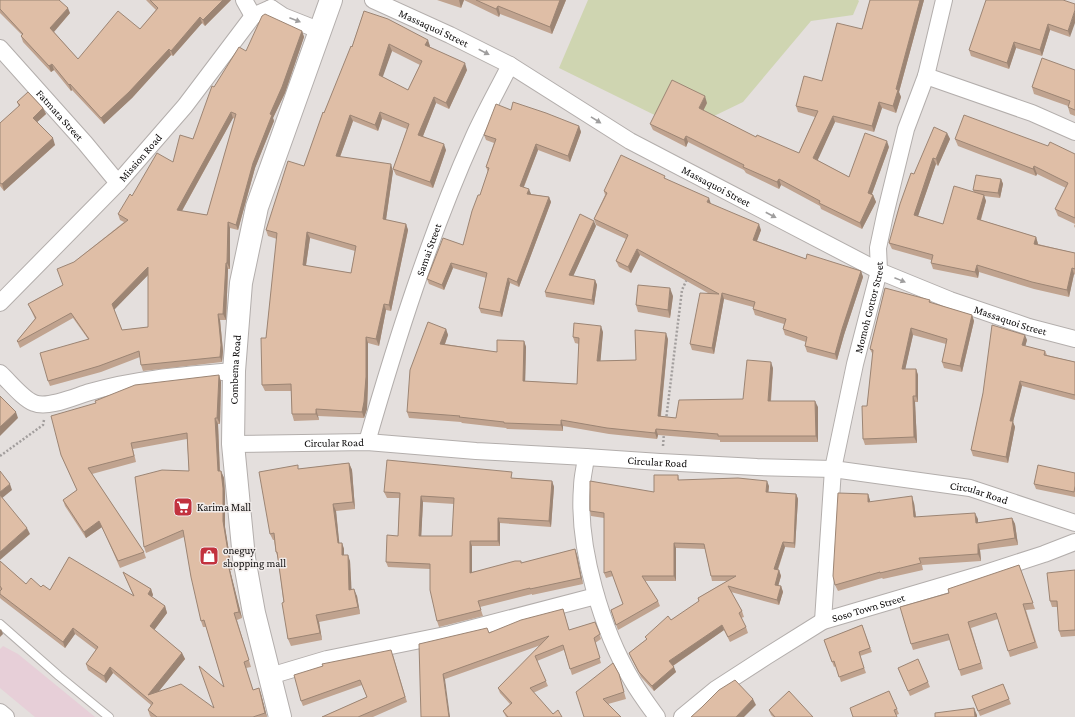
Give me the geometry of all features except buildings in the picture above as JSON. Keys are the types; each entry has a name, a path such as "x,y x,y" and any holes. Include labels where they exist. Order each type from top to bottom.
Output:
{"street":[{"path":"244,0 253,16"},
{"name":"Combema Road","path":"280,717 254,613 244,558 233,444 234,371 241,283 257,207 331,0"},
{"name":"Massaquoi Street","path":"373,0 450,35 510,66 630,141 879,271 957,302 1029,327 1075,339"},
{"name":"Momoh Gottor Street","path":"824,621 833,469 855,364 879,271 878,248 904,136 926,76 944,0"},
{"path":"272,4 283,16 321,31"},
{"name":"Mission Road","path":"0,303 118,183 185,106 253,16 272,4"},
{"name":"Fatmata Street","path":"0,48 56,110 118,183"},
{"name":"Samai Street","path":"367,442 392,354 445,206 474,135 510,66"},
{"path":"926,76 1032,113 1075,132"},
{"path":"0,373 34,404 50,404 111,386 164,377 234,371"},
{"name":"Circular Road","path":"233,444 367,442 476,451 660,462 833,469 970,488 1075,523"},
{"path":"586,457 582,488 582,524 587,562 596,596 622,662 633,684 657,717"},
{"name":"Soso Town Street","path":"682,717 716,689 824,621 1044,554 1075,542"},
{"path":"270,676 327,659 457,632 596,596"},
{"path":"0,712 6,717"}],"lane":[{"path":"0,624 59,676 109,717"}],"path":[{"path":"666,424 682,290 688,277"},
{"path":"0,456 42,425 50,404"},
{"path":"660,462 664,431"}],"shaded area":[{"path":"3,646 18,654 95,717 35,717 0,688 0,649"}],"green space":[{"path":"588,0 859,1 853,15 811,21 743,102 685,130 559,68"}],"place":[{"name":"Karima Mall","path":"183,507"},
{"name":"oneguy shopping mall","path":"209,556"}]}
